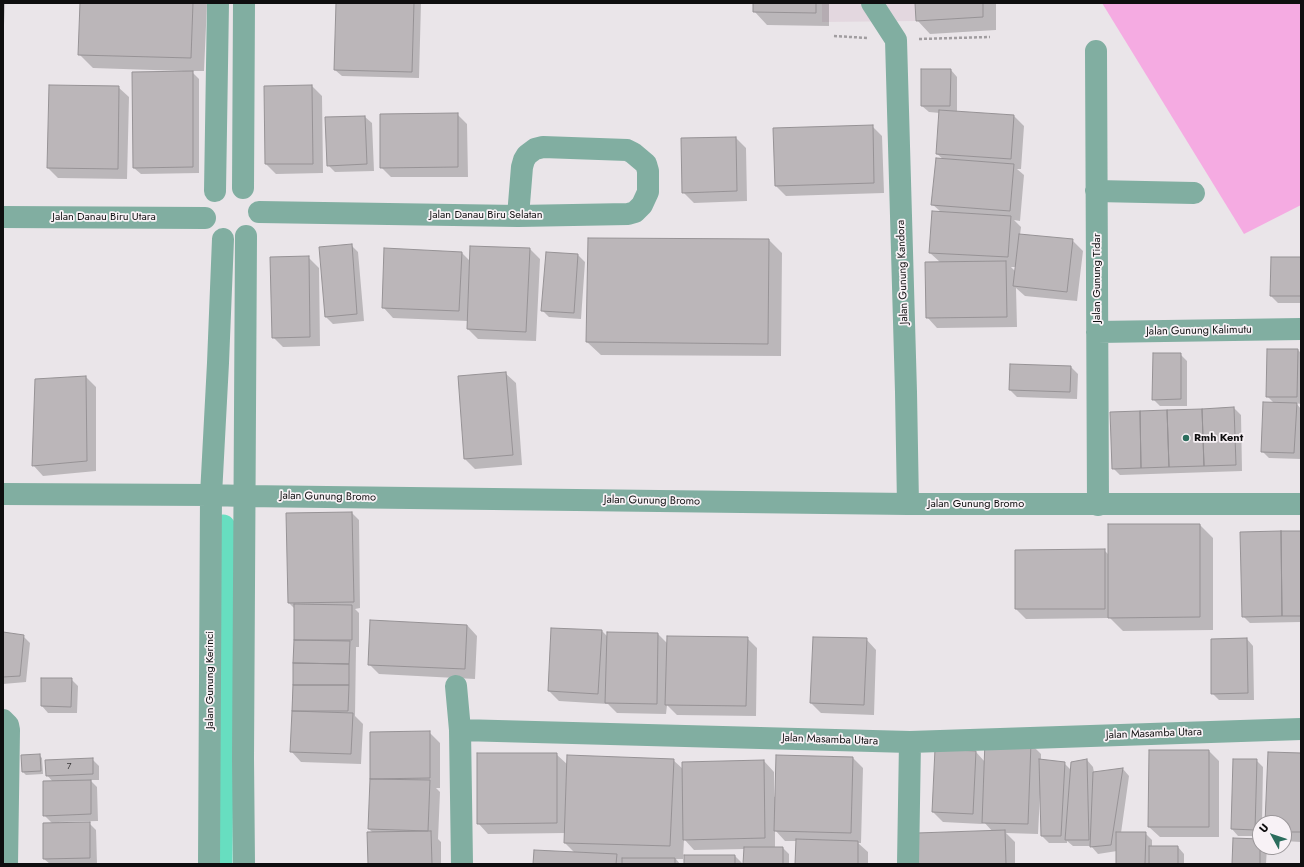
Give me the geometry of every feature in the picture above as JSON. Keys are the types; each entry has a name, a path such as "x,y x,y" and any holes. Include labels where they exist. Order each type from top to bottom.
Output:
{"street":[{"path":"215,191 218,3"},
{"path":"243,188 244,3"},
{"name":"Jalan Gunung Kandora","path":"872,3 896,40 908,504"},
{"name":"Jalan Gunung Tidar","path":"1096,51 1098,505"},
{"name":"Jalan Danau Biru Selatan","path":"259,212 518,216 628,214 635,212 642,205 648,192 648,171 646,164 634,153 627,150 543,147 535,149 527,155 522,167 518,216"},
{"path":"236,186 250,192 255,198 259,212 256,226 246,236 235,240 223,239 211,231 205,218 204,210 206,203 215,191 222,187 236,186"},
{"path":"1096,191 1194,193"},
{"name":"Jalan Danau Biru Utara","path":"3,217 205,218"},
{"path":"244,864 243,758 246,236"},
{"name":"Jalan Gunung Kerinci","path":"209,864 210,495 218,363 223,239"},
{"name":"Jalan Gunung Kalimutu","path":"1097,332 1301,330"},
{"name":"Jalan Gunung Bromo","path":"3,494 210,495 908,504 1301,504"},
{"path":"456,686 460,730 460,832 462,864"},
{"path":"5,721 9,730 7,864"},
{"name":"Jalan Masamba Utara","path":"460,730 910,742 1301,728"},
{"path":"908,864 910,742"}],"shaded area":[{"path":"822,3 915,3 915,21 822,22"},
{"path":"1102,3 1301,3 1301,205 1244,234"}],"building":[{"path":"80,3 193,3 191,58 78,55"},
{"path":"336,3 414,3 412,72 334,70"},
{"path":"753,3 816,3 816,13 753,12"},
{"path":"915,3 983,3 983,17 916,21"},
{"path":"921,69 951,69 950,106 921,106"},
{"path":"193,71 193,167 133,168 132,72"},
{"path":"49,85 119,86 118,169 47,168"},
{"path":"312,85 313,164 265,164 264,86"},
{"path":"939,110 1014,115 1011,159 936,154"},
{"path":"458,113 458,167 380,168 380,114"},
{"path":"365,116 367,164 327,166 325,117"},
{"path":"873,125 874,183 775,186 773,128"},
{"path":"736,137 737,191 682,193 681,138"},
{"path":"936,158 1014,164 1010,211 931,205"},
{"path":"932,211 1011,216 1008,257 929,253"},
{"path":"1019,234 1073,239 1067,292 1013,286"},
{"path":"588,238 769,239 768,344 586,342"},
{"path":"352,244 357,314 325,317 319,247"},
{"path":"470,246 530,248 526,332 467,329"},
{"path":"384,248 462,252 459,311 382,308"},
{"path":"546,252 578,254 574,313 541,311"},
{"path":"309,256 310,337 272,338 270,257"},
{"path":"1271,257 1301,257 1301,296 1270,296"},
{"path":"1006,261 1007,317 926,318 925,262"},
{"path":"1267,349 1298,349 1297,397 1266,397"},
{"path":"1153,353 1181,353 1181,399 1152,400"},
{"path":"1010,364 1071,366 1070,392 1009,390"},
{"path":"506,372 513,455 464,459 458,376"},
{"path":"86,376 87,461 32,466 35,379"},
{"path":"1263,402 1297,403 1294,453 1261,452"},
{"path":"1234,407 1236,465 1204,466 1202,409"},
{"name":"Rmh Kent","path":"1202,409 1204,466 1169,467 1167,410"},
{"path":"1167,410 1169,467 1141,468 1140,411"},
{"path":"1140,411 1141,468 1112,469 1110,412"},
{"path":"352,512 354,602 288,603 286,513"},
{"path":"1108,524 1200,524 1200,617 1108,618"},
{"path":"1281,531 1282,616 1242,617 1240,532"},
{"path":"1281,531 1301,531 1301,616 1282,616"},
{"path":"1105,549 1105,609 1015,609 1015,550"},
{"path":"294,604 352,605 352,640 294,640"},
{"path":"370,620 467,625 465,669 368,665"},
{"path":"551,628 602,630 598,694 548,691"},
{"path":"3,632 24,635 20,676 3,677"},
{"path":"607,632 658,633 657,704 605,703"},
{"path":"667,636 748,637 746,706 665,705"},
{"path":"813,637 867,638 864,705 810,703"},
{"path":"1247,638 1248,693 1211,694 1211,639"},
{"path":"294,640 350,641 349,664 293,663"},
{"path":"293,663 349,664 349,685 293,685"},
{"path":"41,678 72,678 71,707 41,706"},
{"path":"293,685 349,685 348,711 292,711"},
{"path":"292,711 353,713 351,754 290,752"},
{"path":"430,731 430,778 370,779 370,732"},
{"path":"985,741 1031,743 1028,824 982,823"},
{"path":"935,749 976,751 973,814 932,812"},
{"path":"1149,750 1209,750 1209,827 1148,827"},
{"path":"1268,752 1301,753 1301,832 1292,832 1292,815 1265,815"},
{"path":"477,753 557,753 557,823 477,824"},
{"path":"40,754 41,771 22,772 21,755"},
{"path":"567,755 674,759 670,846 564,843"},
{"path":"776,755 853,757 851,833 774,831"},
{"path":"93,758 93,774 46,776 45,760"},
{"path":"1039,759 1065,762 1061,836 1041,836"},
{"path":"1087,759 1089,840 1065,840 1071,762"},
{"path":"1233,759 1257,759 1255,815 1252,815 1252,830 1231,829"},
{"path":"764,760 765,838 683,840 682,762"},
{"path":"1123,768 1111,845 1090,847 1093,772"},
{"path":"370,779 430,780 428,831 368,829"},
{"path":"91,780 91,814 43,816 43,781"},
{"path":"90,822 90,858 43,859 43,823"},
{"path":"1005,830 1006,864 917,864 917,833"},
{"path":"431,831 432,864 368,864 367,832"},
{"path":"1116,832 1146,832 1145,864 1116,864"},
{"path":"1233,838 1252,839 1252,855 1260,855 1260,864 1232,864"},
{"path":"796,839 858,841 858,864 795,864"},
{"path":"1149,846 1178,846 1178,864 1149,864"},
{"path":"744,847 783,847 783,864 743,864"},
{"path":"534,850 617,854 616,864 533,864"},
{"path":"684,855 735,855 735,864 684,864"},
{"path":"622,858 675,858 675,864 622,864"}],"waterway":[{"path":"220,864 223,527"}],"place":[{"name":"Rmh Kent","path":"1186,438"}]}
